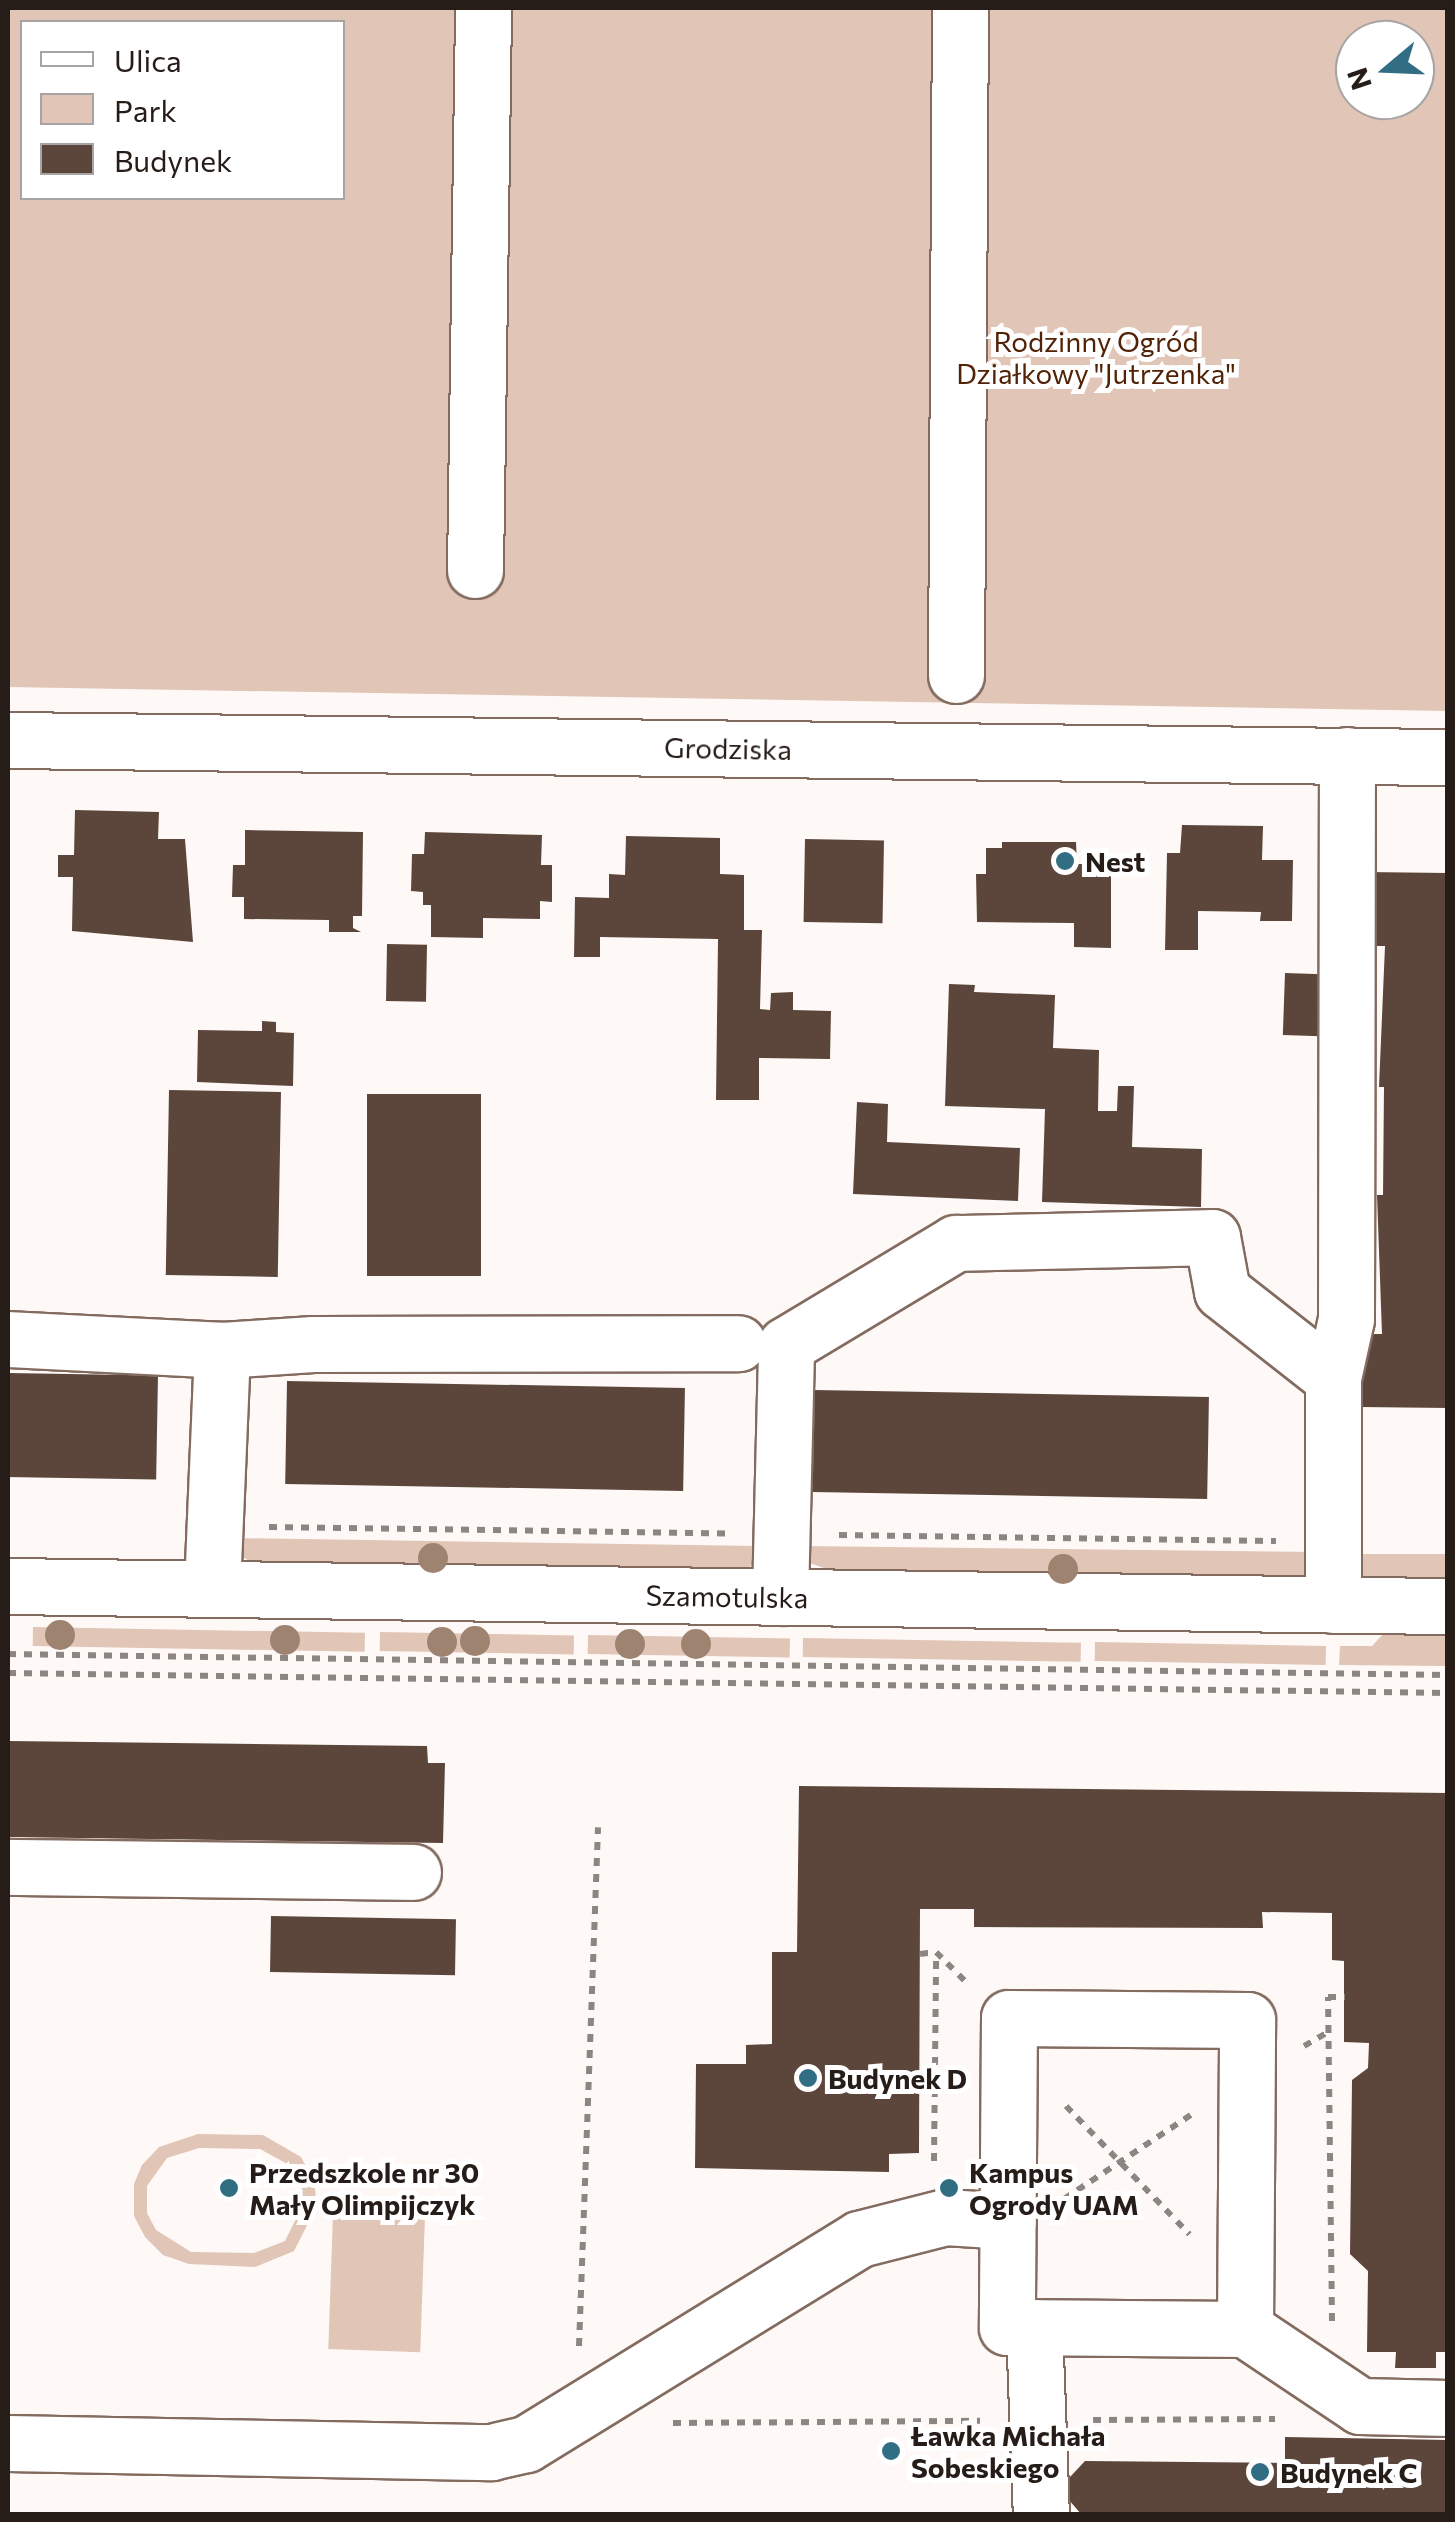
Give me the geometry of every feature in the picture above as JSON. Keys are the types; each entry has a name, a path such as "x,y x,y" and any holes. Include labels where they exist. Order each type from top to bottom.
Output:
{"street":[{"path":"475,570 483,8"},
{"path":"956,675 960,8"},
{"name":"Grodziska","path":"8,740 1448,757"},
{"path":"1333,1605 1333,1378 1346,1319 1347,756"},
{"path":"780,1597 786,1345 956,1243 1212,1237 1222,1291 1333,1378"},
{"path":"8,1339 222,1350 314,1344 738,1344"},
{"path":"212,1589 222,1350"},
{"name":"Szamotulska","path":"8,1586 1448,1606"},
{"path":"8,1867 413,1872"},
{"path":"1245,2311 1246,2020 1010,2018 1007,2327 1245,2311 1360,2406 1448,2408"},
{"path":"8,2443 491,2452 526,2444 581,2413 859,2239 933,2220 1008,2220"},
{"path":"1034,2327 1040,2514"}],"path":[{"path":"8,1654 1448,1675"},
{"path":"8,1673 1448,1693"},
{"path":"581,2413 598,1827"},
{"path":"920,1954 936,1952"},
{"path":"936,1952 979,1994 1009,2046 1245,2311"},
{"path":"933,2220 936,1952"}],"green space":[{"name":"Rodzinny Ogród Działkowy \"Jutrzenka\"","path":"8,8 1447,8 1447,711 8,687"},
{"path":"230,1538 758,1546 759,1555 747,1570 251,1562 236,1553"},
{"path":"802,1546 1320,1552 1308,1577 835,1572 804,1561"},
{"path":"1350,1554 1447,1554 1447,1579 1364,1578"},
{"path":"33,1627 365,1633 365,1652 33,1646"},
{"path":"380,1632 574,1635 574,1654 380,1651"},
{"path":"1385,1632 1447,1634 1447,1666 1339,1665 1340,1646 1372,1646"},
{"path":"588,1635 790,1639 790,1658 588,1654"},
{"path":"803,1638 1081,1643 1081,1662 803,1657"},
{"path":"1095,1642 1326,1646 1326,1665 1095,1661"},
{"path":"198,2134 263,2135 301,2157 314,2181 317,2206 294,2251 255,2267 189,2264 163,2255 145,2237 134,2216 134,2184 142,2165 159,2147","holes":["199,2148 260,2149 291,2166 301,2185 303,2205 285,2241 254,2253 191,2252 156,2230 147,2213 147,2186 167,2158"]},
{"path":"333,2214 425,2217 420,2352 328,2349"}],"building":[{"path":"75,810 159,812 158,839 185,839 193,942 72,931 73,877 58,877 58,855 74,855"},
{"path":"1182,825 1263,826 1262,860 1293,860 1292,921 1260,921 1261,912 1198,911 1198,950 1165,950 1167,853 1180,853"},
{"path":"245,830 363,832 362,916 353,916 353,928 361,932 329,932 329,920 244,919 244,897 232,897 233,865 245,865"},
{"path":"425,832 542,835 541,865 552,865 552,902 540,901 540,919 483,918 483,938 431,937 431,905 423,905 423,892 411,891 412,854 424,854"},
{"path":"626,836 720,838 720,874 744,875 744,930 762,930 760,1009 770,1010 771,993 793,992 793,1010 831,1011 830,1059 759,1058 759,1100 716,1100 718,939 600,937 600,957 574,957 575,897 609,898 609,874 625,875"},
{"path":"805,839 884,840 883,923 804,922"},
{"path":"1002,842 1076,842 1077,864 1111,864 1111,948 1074,947 1074,923 977,922 976,874 986,874 986,848 1002,848"},
{"path":"1365,872 1448,873 1448,1408 1360,1407 1361,1334 1382,1334 1377,1195 1383,1195 1384,1087 1379,1087 1385,946 1364,946"},
{"path":"387,944 427,945 426,1002 386,1001"},
{"path":"1285,973 1323,974 1321,1036 1283,1035"},
{"path":"949,984 975,985 974,992 1055,995 1053,1048 1099,1050 1098,1111 1117,1111 1118,1086 1134,1086 1132,1147 1202,1149 1201,1207 1042,1202 1045,1109 945,1106"},
{"path":"262,1021 276,1022 276,1032 294,1033 293,1086 197,1082 198,1030 262,1031"},
{"path":"169,1090 281,1092 278,1277 166,1275"},
{"path":"367,1094 481,1094 481,1276 367,1276"},
{"path":"857,1102 888,1104 887,1142 1020,1148 1018,1201 853,1194"},
{"path":"8,1373 158,1376 156,1480 8,1477"},
{"path":"287,1381 685,1388 683,1491 285,1484"},
{"path":"814,1390 1209,1397 1207,1499 812,1492"},
{"path":"8,1741 427,1746 428,1763 445,1763 443,1843 8,1837"},
{"name":"Budynek D","path":"799,1786 1448,1793 1448,2352 1436,2352 1436,2368 1395,2368 1396,2352 1367,2352 1368,2271 1350,2254 1352,2080 1368,2068 1369,2043 1344,2042 1344,1961 1332,1960 1332,1913 1262,1912 1263,1928 974,1927 974,1909 920,1909 919,2153 889,2154 889,2172 695,2168 696,2064 746,2064 746,2045 772,2044 772,1952 797,1952"},
{"path":"271,1916 456,1919 455,1975 270,1972"},
{"name":"Budynek C","path":"1285,2437 1448,2440 1448,2514 1081,2514 1069,2500 1070,2477 1085,2461 1285,2463"}],"place":[{"name":"Nest","path":"1065,861"},
{"name":"Budynek D","path":"808,2078"},
{"name":"Przedszkole nr 30 Mały Olimpijczyk","path":"229,2188"},
{"name":"Kampus Ogrody UAM","path":"949,2188"},
{"name":"Ławka Michała Sobeskiego","path":"891,2451"},
{"name":"Budynek C","path":"1260,2472"}]}
